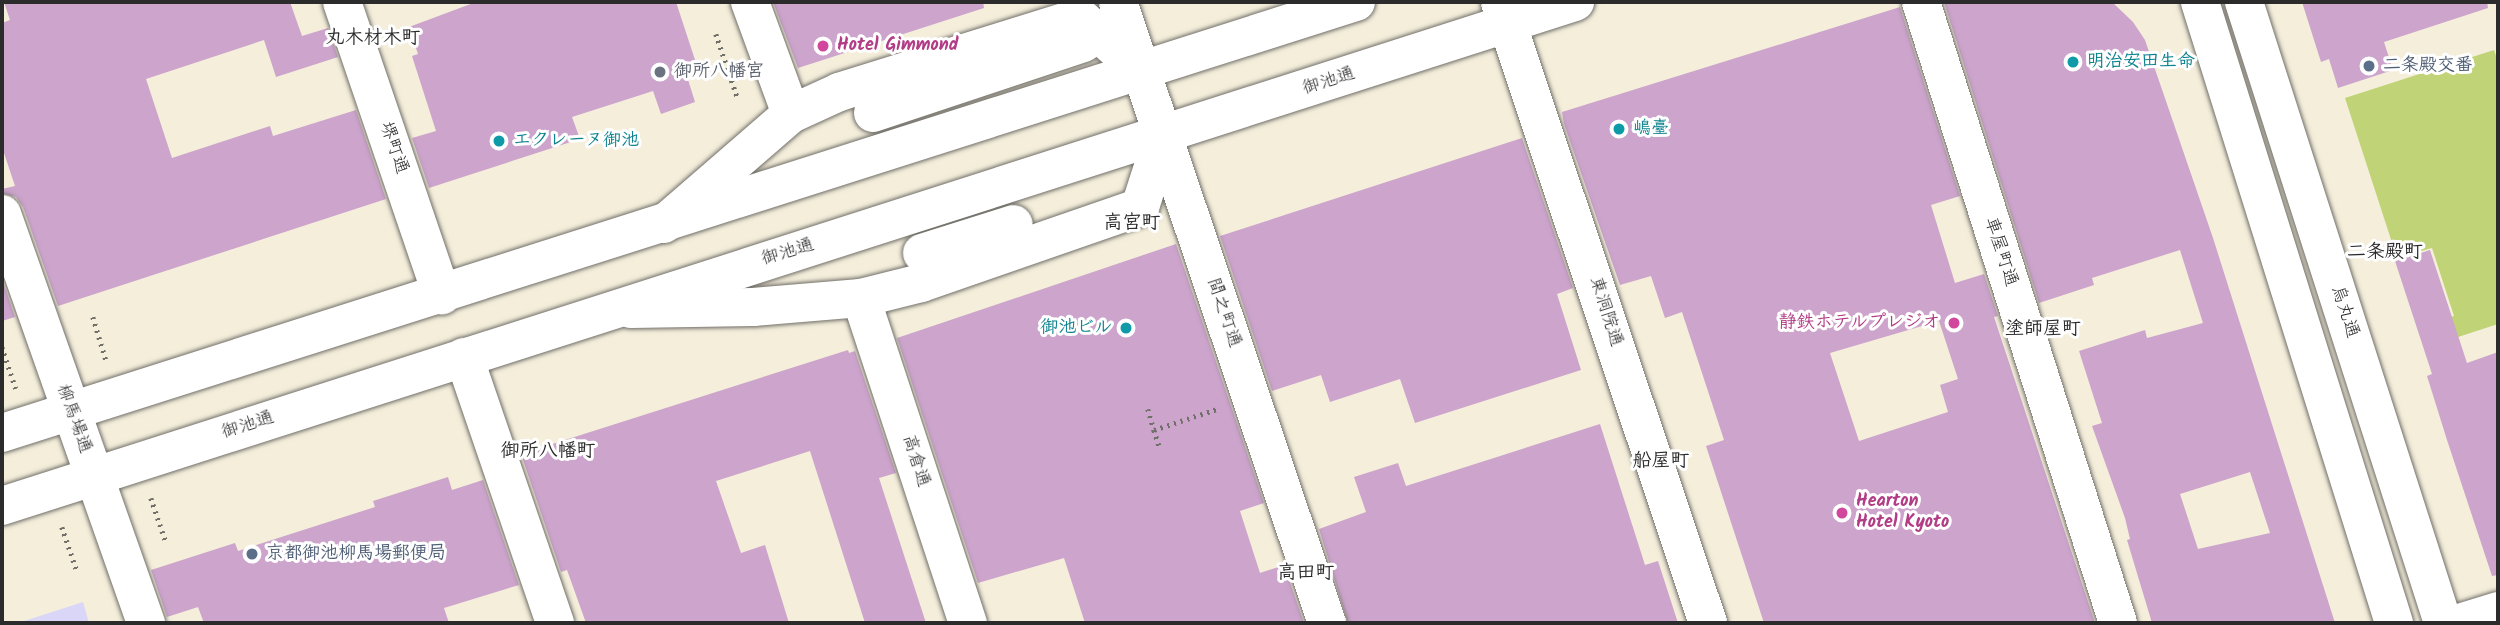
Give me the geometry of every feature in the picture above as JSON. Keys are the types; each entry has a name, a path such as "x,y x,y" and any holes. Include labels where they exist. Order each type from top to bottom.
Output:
{"main road":[{"name":"堺町通","path":"342,2 442,295"},
{"path":"750,2 791,114"},
{"name":"間之町通","path":"1118,2 1327,623"},
{"path":"2,433 1356,2"},
{"name":"御池通","path":"2,506 610,309 1163,135 1504,13 1575,2"},
{"name":"車屋町通","path":"1921,2 2118,623"},
{"path":"2200,2 2394,623"},
{"name":"烏丸通","path":"2244,2 2443,623"},
{"name":"東洞院通","path":"1504,13 1708,623"},
{"path":"664,224 791,114 839,92 1080,17 1141,71"},
{"path":"873,113 1087,42 1141,71"},
{"path":"922,253 1134,187 1163,135"},
{"path":"610,309 753,307 861,298 921,283 1140,207 1163,135"},
{"name":"柳馬場通","path":"2,214 146,623"},
{"name":"高倉通","path":"861,298 968,623"},
{"path":"464,357 555,623"},
{"path":"2459,623 2498,611"}],"path":[{"path":"716,34 738,99"},
{"path":"1154,430 1251,398"},
{"path":"1148,409 1160,448"}],"shaded area":[{"path":"83,602 89,623 18,623"}],"green space":[{"path":"2494,50 2498,62 2498,324 2455,338 2448,318 2454,316 2432,248 2397,258 2345,98"}],"building":[{"path":"4,2 290,2 302,36 328,28 338,57 276,77 264,40 146,79 172,158 270,126 273,136 356,110 386,199 58,306 23,207 16,197 2,193 2,189 15,186 2,147 2,23 10,20"},
{"path":"476,2 676,2 697,66 685,70 695,102 661,114 653,91 572,117 580,139 429,188 412,138 436,131 412,56 418,54 409,27"},
{"name":"Hotel Gimmond","path":"773,2 983,2 984,8 798,68"},
{"path":"1944,2 2112,2 2133,22 2145,40 2213,238 2335,623 2152,623 2127,540 2130,539 2125,518 2092,426 2102,423 2079,351 2145,330 2147,338 2203,323 2180,250 2092,278 2094,285 2039,303","holes":["2250,472 2270,533 2198,549 2180,494"]},
{"path":"2302,2 2487,2 2488,8 2384,42 2393,70 2338,88 2329,59 2321,62"},
{"path":"1900,7 1960,196 1931,205 1955,283 1984,274 1998,316 1994,317 2095,623 1764,623 1706,446 1724,440 1682,312 1665,318 1651,276 1620,285 1562,112","holes":["1939,321 1958,379 1940,385 1948,412 1859,441 1830,353"]},
{"path":"1522,138 1573,288 1557,294 1581,370 1415,423 1400,379 1330,402 1321,375 1272,391 1220,236"},
{"path":"1176,244 1264,503 1240,511 1260,573 1284,565 1304,623 1085,623 1064,558 978,583 897,338"},
{"path":"2430,250 2467,363 2498,352 2498,575 2492,576 2447,440 2427,376 2432,374 2395,261"},
{"path":"2,279 15,317 2,321"},
{"path":"848,350 849,353 855,351 896,473 879,478 926,623 865,623 810,451 716,481 741,553 765,545 789,623 586,623 567,570 561,572 521,454"},
{"path":"1600,424 1645,565 1658,561 1678,623 1348,623 1319,529 1366,512 1354,477 1398,463 1406,486"},
{"path":"448,477 452,490 483,480 519,585 444,608 449,623 204,623 198,607 167,617 151,570 235,543 238,551 375,507 373,501"}],"place":[{"name":"Hotel Gimmond","path":"823,46"},
{"name":"明治安田生命","path":"2073,62"},
{"name":"二条殿交番","path":"2369,66"},
{"name":"御所八幡宮","path":"660,72"},
{"name":"嶋臺","path":"1619,129"},
{"name":"エクレーヌ御池","path":"499,141"},
{"name":"静鉄ホテルプレジオ","path":"1954,323"},
{"name":"御池ビル","path":"1126,328"},
{"name":"Hearton Hotel Kyoto","path":"1842,513"},
{"name":"京都御池柳馬場郵便局","path":"252,554"}],"district":[{"name":"丸木材木町","path":"373,39"},
{"name":"高宮町","path":"1132,224"},
{"name":"二条殿町","path":"2385,253"},
{"name":"塗師屋町","path":"2043,330"},
{"name":"御所八幡町","path":"548,452"},
{"name":"船屋町","path":"1661,462"},
{"name":"高田町","path":"1306,574"}]}
